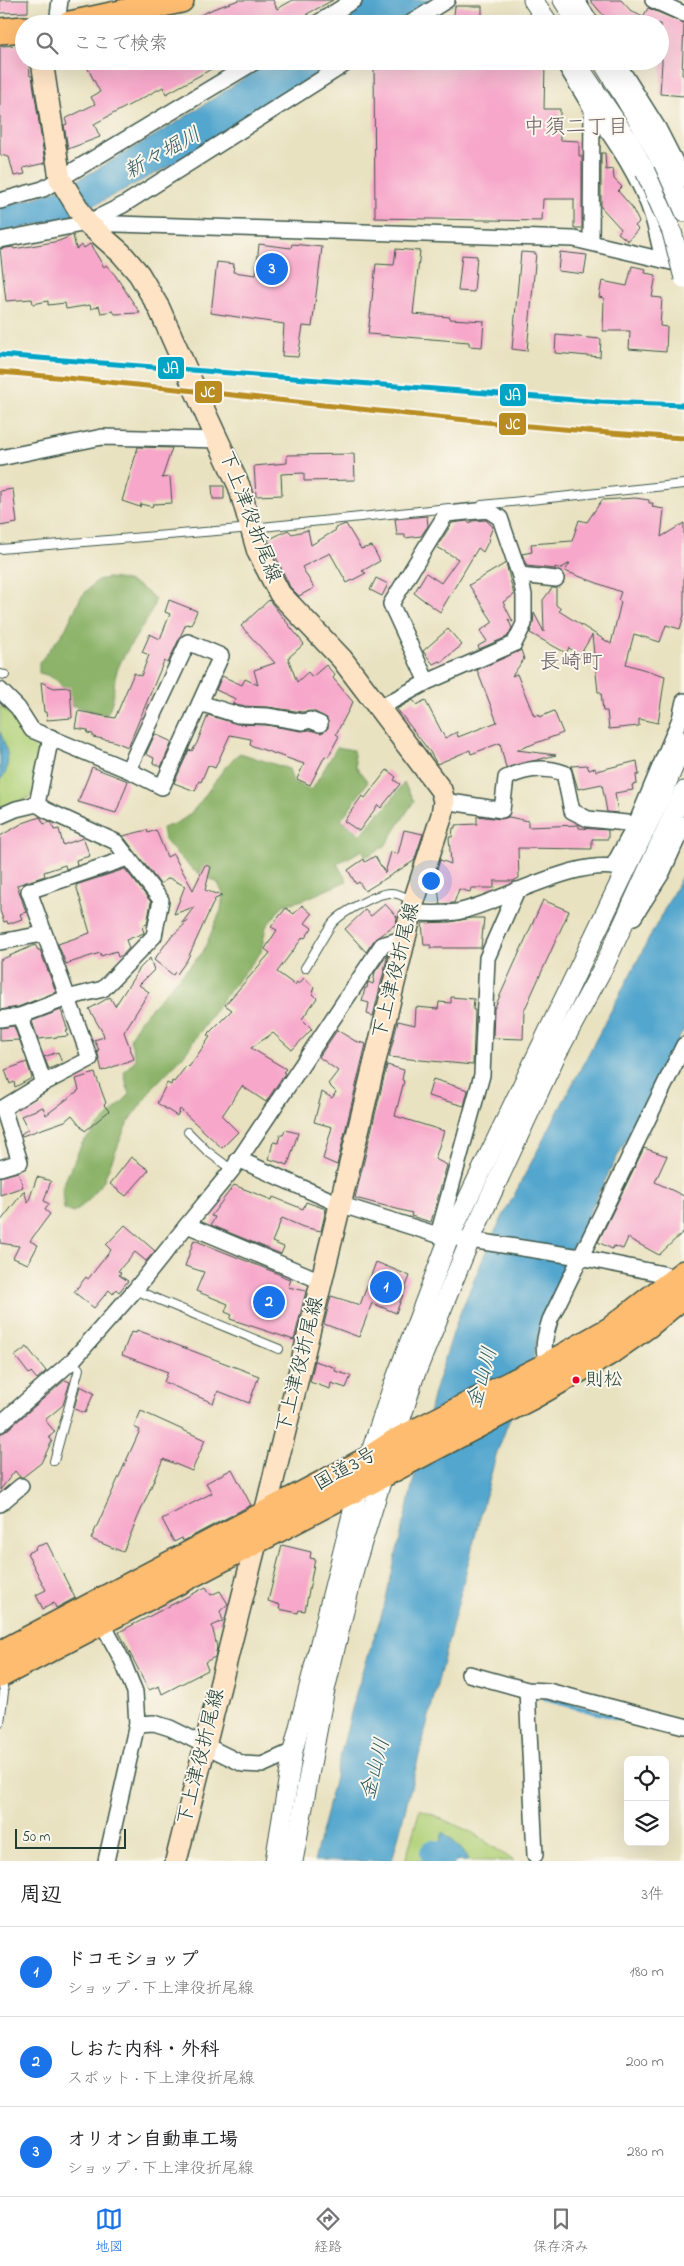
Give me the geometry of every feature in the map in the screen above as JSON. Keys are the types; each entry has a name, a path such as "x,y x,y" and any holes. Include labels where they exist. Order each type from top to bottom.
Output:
{"highway":[{"path":"112,15 181,0"},
{"path":"0,31 15,30"},
{"name":"国道3号","path":"0,1668 97,1614 265,1513 375,1467 414,1457 533,1396 608,1354 648,1325 683,1282"},
{"name":"国道3号","path":"97,1614 256,1543 359,1487 395,1442 544,1367 610,1330 683,1282"}],"main road":[{"name":"下上津役折尾線","path":"43,70 61,183 87,223 121,253 139,274 159,308 239,486 258,552 280,594 342,659 441,790 444,801 442,815 413,907 265,1513 204,1744 176,1861"}],"street":[{"path":"58,15 60,0"},
{"path":"330,15 354,0"},
{"path":"423,15 446,0"},
{"path":"524,0 533,15"},
{"path":"533,0 543,15"},
{"path":"563,0 572,15"},
{"path":"576,0 586,15"},
{"path":"654,0 684,14"},
{"path":"0,201 61,183 242,70"},
{"path":"87,223 123,205 336,70"},
{"path":"568,70 592,109 612,136 634,175 652,217 663,260"},
{"path":"581,70 629,142 645,171 672,232 684,278"},
{"path":"608,70 641,124 663,165 684,212"},
{"path":"622,70 658,128 684,179"},
{"path":"591,242 592,109"},
{"path":"0,240 87,223 574,239 684,265"},
{"path":"0,458 102,437 219,440"},
{"path":"379,708 428,682 514,644 524,624 525,614 520,575 500,518 488,510 446,514 391,604 428,682"},
{"path":"520,575 556,579"},
{"path":"2,680 32,730 128,770 162,787 221,656 188,642 128,770"},
{"path":"443,1236 619,868 674,734 684,701"},
{"path":"200,703 238,715 267,716 303,722 310,720 320,724"},
{"path":"37,804 51,737"},
{"path":"619,868 661,797 684,741"},
{"path":"444,801 502,810 506,778 522,770 553,769 564,773 572,811 588,819 636,824"},
{"path":"605,964 684,791"},
{"path":"0,816 16,809 37,804 46,810 116,842 161,900 154,936 102,989 67,998 20,1016 0,1019"},
{"path":"395,1442 414,1377 470,1240 555,1056 605,964 662,873 684,824"},
{"path":"0,1168 20,1162 4,1108 44,1083 90,1059 43,934 29,891 128,858"},
{"path":"413,907 460,912 517,890 594,866 619,868"},
{"path":"293,1861 324,1694 355,1565 393,1386 443,1236 482,1075 486,958 517,890"},
{"path":"0,942 43,934"},
{"path":"0,1424 72,1361 135,1290 235,1164 382,945 406,938"},
{"path":"20,1016 44,1083"},
{"path":"544,1367 544,1339 550,1320 684,1045"},
{"path":"235,1164 339,1204 443,1236 580,1257 683,1282"},
{"path":"187,1225 321,1281"},
{"path":"0,1504 21,1486"},
{"path":"275,1861 293,1751 359,1487"},
{"path":"97,1614 122,1660 135,1692 138,1724 106,1861"},
{"path":"468,1674 527,1690 548,1692 684,1726"},
{"path":"527,1690 535,1855"},
{"path":"138,1724 154,1723 170,1728 243,1764 262,1766 293,1751"}],"lane":[{"path":"0,549 252,528 684,484"},
{"path":"305,968 325,939 332,924 358,906 378,896 392,893 413,907"},
{"path":"188,1132 207,1151 235,1164"},
{"path":"135,1290 279,1349"},
{"path":"54,1461 79,1369 72,1361"},
{"path":"0,1668 4,1692 0,1722"}],"green space":[{"path":"108,578 134,584 155,599 150,614 117,671 113,699 106,715 67,704 63,688 51,677 39,673 39,663 65,630 81,597 97,580"},
{"path":"0,706 16,721 44,755 35,793 0,810"},
{"path":"337,747 353,750 356,767 368,782 341,820 361,835 379,812 383,811 404,783 414,801 385,846 366,857 362,850 337,864 347,881 303,900 283,905 266,927 261,952 226,995 183,1056 153,1087 126,1126 103,1182 88,1201 73,1213 64,1209 62,1188 82,1143 129,1095 124,1072 136,1059 130,1040 132,1034 141,1019 203,952 221,910 223,894 218,883 193,870 164,839 162,828 188,816 203,799 224,769 240,753 289,769 293,782 312,790"},
{"path":"420,1809 473,1833 514,1861 405,1861"}],"water":[{"path":"368,0 432,0 410,15 344,15"},
{"name":"新々堀川","path":"256,70 325,70 179,161 85,210 67,217 0,234 0,206 34,198 65,186 110,162"},
{"path":"0,732 7,750 8,763 0,780"},
{"path":"684,872 684,1029 600,1190 556,1285 538,1334 533,1358 496,1455 392,1861 314,1861 356,1693 384,1607 434,1392 458,1318 492,1237"},
{"path":"443,1832 464,1851 468,1861 435,1861"}],"building":[{"path":"0,0 28,0 28,12 0,13"},
{"path":"239,0 273,0 277,9 293,0 333,0 308,15 201,15"},
{"path":"590,0 621,0 631,11 639,15 603,15"},
{"path":"455,6 482,6 482,15 454,15"},
{"path":"648,8 665,15 644,15"},
{"path":"669,17 684,23 682,75 684,75 684,96 660,94 662,70 669,70"},
{"path":"15,45 15,70 30,70 30,76 32,76 45,163 23,168 25,174 14,176 9,157 0,155 0,46"},
{"path":"89,70 210,70 166,94 163,87 94,124 100,137 68,149 64,125 67,124 65,119 95,104 91,97 100,92"},
{"path":"374,70 545,70 544,109 560,109 560,140 579,141 579,156 582,156 582,228 574,228 574,199 543,199 542,221 375,218"},
{"path":"601,153 605,153 606,170 613,169 614,179 622,187 618,191 631,206 639,222 635,226 638,229 628,241 618,233 621,229 601,207"},
{"path":"73,235 76,249 82,245 84,248 90,244 104,267 106,265 115,275 140,313 115,314 113,311 101,313 99,306 91,309 90,305 66,309 65,303 48,305 48,301 33,304 32,299 6,301 0,249 13,247 14,249 59,241"},
{"path":"259,244 291,248 292,244 322,247 312,327 303,326 298,357 282,356 284,324 211,313 217,262 234,264 233,272 256,275"},
{"path":"396,249 420,251 413,314 484,321 482,347 469,346 469,342 368,334 376,264 394,265"},
{"path":"521,252 536,253 527,351 512,349"},
{"path":"560,252 587,255 584,274 558,271"},
{"path":"462,255 477,256 474,292 458,291"},
{"path":"632,266 646,269 645,273 656,275 652,297 662,298 660,326 667,327 666,352 629,349 630,331 603,331 604,298 599,297 602,281 627,286"},
{"path":"556,335 601,339 600,357 555,353"},
{"path":"138,447 172,448 162,478 170,477 172,503 153,504 152,507 141,504 140,507 122,501"},
{"path":"354,454 355,480 304,481 304,473 281,474 282,495 256,496 254,466 287,463 287,455"},
{"path":"212,486 224,486 224,499 213,499"},
{"path":"13,489 17,523 0,526 0,491"},
{"path":"635,498 649,500 649,503 653,503 652,507 664,509 661,537 684,523 684,615 680,629 666,625 660,642 634,634 626,664 665,676 658,723 639,719 639,726 609,729 607,711 603,711 601,692 598,692 592,635 580,655 569,648 566,653 530,633 534,613 544,632 543,600 552,588 556,588 556,605 561,609 559,611 611,644 621,602 618,600 621,592 565,571 570,563 560,569 555,567 555,569 527,566 522,554 532,552 531,544 572,541 579,520 587,522 602,500"},
{"path":"427,516 428,526 421,536 405,538 405,535 397,535 395,519"},
{"path":"486,520 493,527 483,552 478,548 440,612 414,593 426,573 441,583 458,559 437,547 452,523 467,521 470,524 472,521"},
{"path":"346,524 361,549 372,546 380,561 362,571 366,573 347,583 330,553 302,567 314,588 299,596 290,587 268,540 288,530 292,534 308,530 311,545 336,530 335,528"},
{"path":"506,563 514,595 503,602 513,622 508,619 512,628 507,637 479,649 478,646 487,641 480,631 493,622 469,585"},
{"path":"376,578 388,584 382,596 370,590"},
{"path":"169,600 197,611 191,625 186,624 168,663 164,661 128,747 113,741 93,737 93,734 87,733 88,730 75,728 78,711 115,718 134,673 141,676 149,655 142,652 150,634 160,639 170,614 165,612"},
{"path":"269,600 304,644 288,658 297,682 308,672 312,677 326,665 335,675 333,678 353,702 336,734 339,736 328,757 325,756 310,785 297,779 304,764 250,745 251,739 230,735 215,768 208,765 195,791 174,783 189,750 192,751 197,743 208,715 237,724 266,725 301,731 310,730 321,733 328,728 327,718 313,711 302,712 268,707 240,706 233,704 236,699 216,690 222,676 242,685 245,679 258,685 254,670 275,663 241,626"},
{"path":"448,629 462,645 441,662 433,664 423,651"},
{"path":"521,650 524,659 512,676 517,674 534,716 539,714 540,717 554,711 563,733 517,750 556,755 506,768 500,743 471,754 470,750 437,764 397,709 413,700 417,705 425,700 445,738 457,732 458,737 497,722 477,670"},
{"path":"41,682 54,688 70,687 72,718 47,720 46,712 44,712"},
{"path":"155,734 172,742 161,767 153,763 154,758 146,754"},
{"path":"637,761 639,775 636,775 637,784 632,785 633,790 615,793 618,813 607,812 602,784 578,789 571,766 587,765 589,770 595,768 596,771"},
{"path":"92,767 128,781 116,813 78,802"},
{"path":"387,770 396,777 394,780 400,784 381,808 378,805 359,831 344,821 362,796 365,798"},
{"path":"477,816 501,819 509,817 528,821 528,827 579,825 579,828 608,830 608,839 592,839 592,849 518,848 519,878 513,881 494,881 494,888 471,888 470,892 459,889 454,903 440,904 438,888 432,885 440,860 451,864 449,837 452,837 455,825 477,824"},
{"path":"40,817 44,824 51,822 54,830 59,829 63,845 83,838 90,856 76,860 77,865 66,869 65,865 44,872 45,876 17,885 26,912 20,914 22,919 8,924 7,921 4,922 0,911 0,836 23,823"},
{"path":"147,830 148,833 156,830 167,857 173,854 193,890 205,865 211,867 205,890 216,894 218,892 217,894 222,896 215,899 187,960 177,974 175,972 173,975 154,960 169,939 188,921 182,923 194,907 174,914 185,886 169,878 160,884 123,836"},
{"path":"404,830 423,834 414,861 365,891 359,882 356,884 348,870 364,859 365,862 375,856 385,873 391,852 398,854"},
{"path":"125,869 151,902 147,924 142,926 144,933 126,940 129,948 123,955 118,957 116,951 101,956 100,953 66,964 58,944 90,933 76,885"},
{"path":"543,900 569,911 524,1011 523,1039 493,1038 494,1009"},
{"path":"385,904 397,917 396,924 375,939 366,952 345,929 365,910 371,916"},
{"path":"302,905 312,914 305,923 312,928 277,972 295,985 297,982 299,984 304,978 314,987 312,993 317,998 302,1019 312,1029 292,1050 273,1033 251,1048 286,1069 283,1072 285,1073 266,1102 242,1086 222,1116 238,1132 222,1148 180,1109 177,1116 157,1103 167,1083 171,1085 172,1081 174,1082 187,1065 189,1067 210,1037 207,1035 232,1010 225,1005 270,953 265,949 277,930 271,927 286,908 294,914"},
{"path":"471,918 484,918 481,948 431,948 431,945 424,945 422,923 450,922"},
{"path":"35,945 40,950 56,992 18,1007 0,1010 0,960"},
{"path":"388,954 373,1016 367,1014 369,1003 362,1001 365,988 367,988 368,982 373,984 375,972"},
{"path":"150,958 154,970 139,985 149,992 124,1032 134,1059 102,1071 97,1050 99,1050 94,1040 104,1037 89,1009 110,997 115,1006 140,968"},
{"path":"451,997 474,999 473,1065 389,1057 398,1021 415,1025 416,1007 438,1009 439,1002 451,1003"},
{"path":"61,1010 68,1036 38,1039 32,1021"},
{"path":"14,1026 19,1040 0,1041 0,1028"},
{"path":"337,1030 355,1041 366,1044 337,1165 323,1159 332,1127 314,1122 322,1092 332,1098 336,1092 328,1084 338,1071 319,1057"},
{"path":"58,1052 62,1063 49,1069 44,1057"},
{"path":"27,1062 32,1078 15,1087 14,1082 10,1084 5,1070"},
{"path":"387,1065 404,1070 402,1080 404,1081 395,1116 444,1131 435,1159 447,1165 431,1222 411,1216 412,1213 355,1198"},
{"path":"95,1073 106,1103 104,1105 109,1111 85,1131 72,1115 65,1121 22,1136 21,1134 28,1129 21,1116 43,1107 46,1115 79,1090 76,1079"},
{"path":"433,1079 468,1090 464,1106 428,1096"},
{"path":"285,1130 298,1133 288,1165 269,1159 273,1142 278,1143 280,1135 283,1135"},
{"path":"644,1148 667,1156 655,1182 684,1196 684,1231 659,1255 628,1238 623,1249 614,1246 612,1249 598,1242"},
{"path":"131,1157 149,1170 126,1196 110,1184"},
{"path":"18,1172 23,1187 0,1195 0,1177"},
{"path":"37,1177 51,1181 44,1201 49,1204 45,1210 50,1214 30,1241 38,1245 28,1264 13,1258 19,1246 0,1243 0,1222 24,1191 28,1203"},
{"path":"234,1185 272,1200 273,1197 303,1209 306,1202 326,1209 321,1231 303,1227 282,1218 272,1242 284,1247 281,1254 211,1225 215,1217 211,1216"},
{"path":"125,1225 155,1251 146,1261 135,1252 118,1271 121,1273 119,1275 128,1281 119,1292 116,1289 113,1294 109,1290 94,1308 74,1292 86,1277 88,1279 111,1250 106,1245"},
{"path":"194,1240 274,1272 291,1280 288,1287 306,1291 294,1340 230,1319 232,1315 225,1312 228,1304 196,1291 204,1272 185,1266"},
{"path":"376,1262 410,1276 396,1313 372,1303 359,1337 324,1324 331,1296 360,1305"},
{"path":"137,1330 259,1376 249,1403 218,1391 213,1403 164,1382 168,1372 122,1355 131,1332 136,1333"},
{"path":"27,1347 46,1371 37,1379 31,1372 29,1374 15,1356"},
{"path":"315,1361 336,1368 335,1371 351,1376 346,1388 331,1383 330,1389 310,1382"},
{"path":"65,1380 70,1382 63,1405 45,1420 55,1432 49,1437 52,1441 41,1463 23,1477 20,1477 15,1471 0,1490 0,1434 6,1431"},
{"path":"80,1386 94,1393 85,1413 74,1409"},
{"path":"141,1411 205,1440 192,1471 163,1459 123,1552 91,1539 140,1430 134,1427"},
{"path":"232,1469 251,1505 183,1541 182,1538 174,1542 162,1519 212,1493 206,1483"},
{"path":"47,1543 75,1598 56,1608 54,1603 43,1609 36,1595 46,1590 27,1553 36,1549 35,1547"},
{"path":"282,1545 311,1552 310,1558 315,1559 305,1611 299,1610 298,1613 279,1609 280,1605 268,1601"},
{"path":"206,1587 211,1595 220,1591 228,1604 220,1611 223,1621 212,1626 217,1647 215,1657 205,1662 208,1670 162,1694 159,1686 149,1690 119,1632"}],"waterway":[{"path":"545,1699 684,1735"},
{"name":"金山川","path":"433,1853 442,1861"}],"transit line":[{"name":"JA","path":"0,355 601,402 684,405"},
{"name":"JC","path":"0,372 171,388 427,416 684,438"}],"place":[{"name":"オリオン自動車工場","path":"272,269"},
{"name":"ドコモショップ","path":"386,1287"},
{"name":"しおた内科・外科","path":"269,1302"},
{"name":"則松","path":"576,1380"}],"district":[{"name":"中須二丁目","path":"576,128"},
{"name":"長崎町","path":"571,663"}]}
